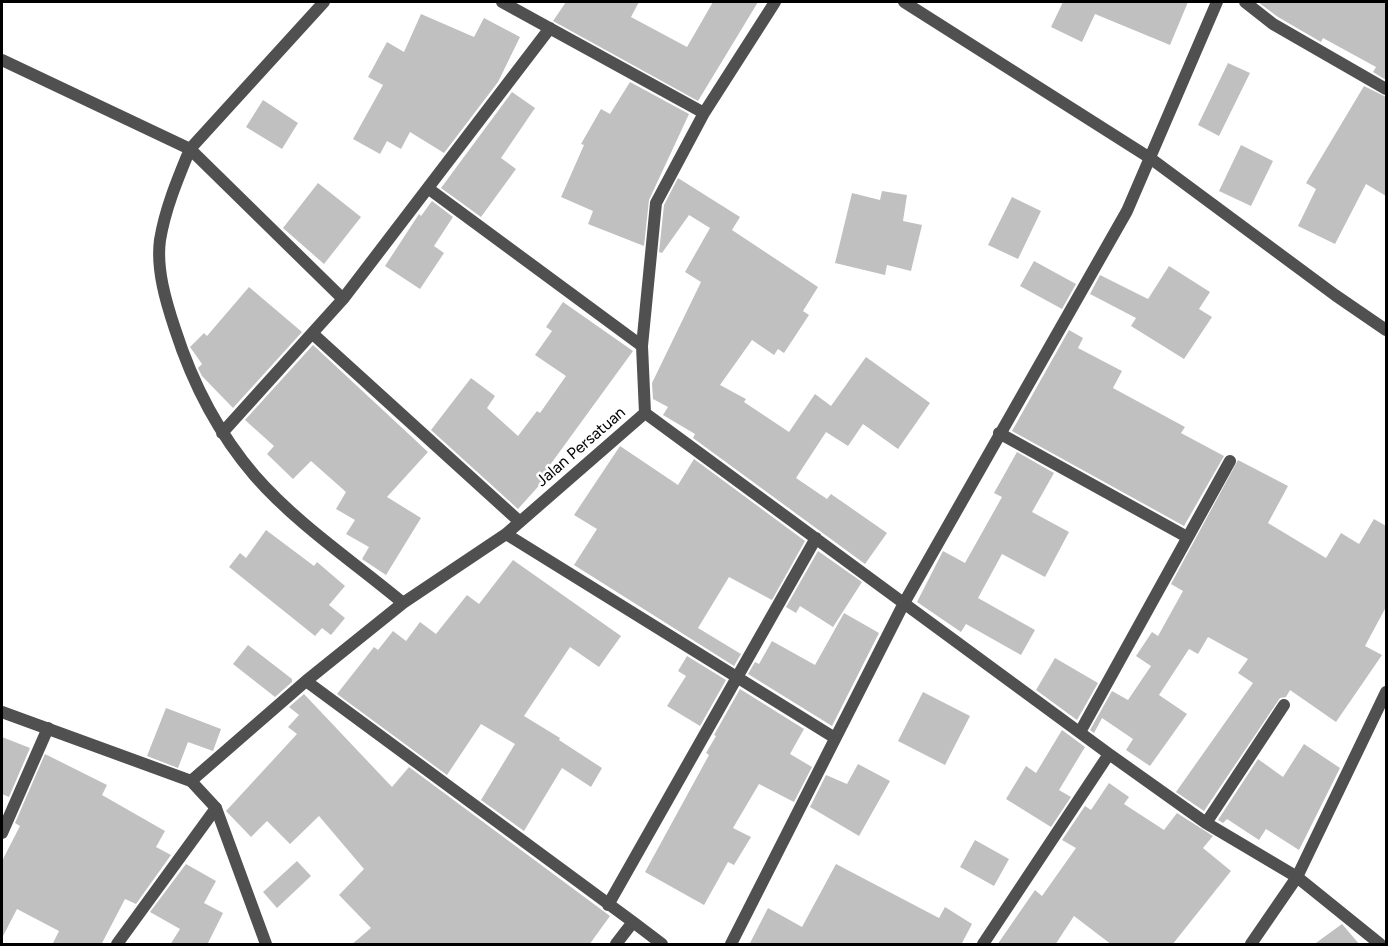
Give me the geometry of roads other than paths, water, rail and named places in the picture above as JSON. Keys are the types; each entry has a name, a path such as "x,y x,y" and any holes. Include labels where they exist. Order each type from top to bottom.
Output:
{"street":[{"path":"324,2 190,149 171,197 160,241 164,295 192,377 222,434 255,476 293,512 404,603"},
{"path":"502,2 704,113"},
{"path":"731,944 904,603 1127,211 1217,2"},
{"path":"1245,2 1273,24 1386,89"},
{"name":"Jalan Persatuan","path":"190,781 306,681 404,603 506,534 645,413 642,346 656,203 704,113 775,3"},
{"path":"910,3 1150,158 1335,296 1386,330"},
{"path":"222,434 343,299 550,28"},
{"path":"2,60 190,149 343,299"},
{"path":"429,189 642,346"},
{"path":"313,334 520,522"},
{"path":"645,413 1109,754 1206,823 1296,877 1380,945"},
{"path":"999,433 1187,537"},
{"path":"1080,732 1230,461"},
{"path":"506,534 835,738"},
{"path":"608,905 816,538"},
{"path":"306,681 662,945"},
{"path":"1251,945 1296,877 1386,692"},
{"path":"1206,823 1284,705"},
{"path":"2,712 111,754 190,781 216,808 266,945"},
{"path":"2,833 48,728"},
{"path":"982,945 1109,754"},
{"path":"117,945 216,808"},
{"path":"616,945 633,922"}]}
